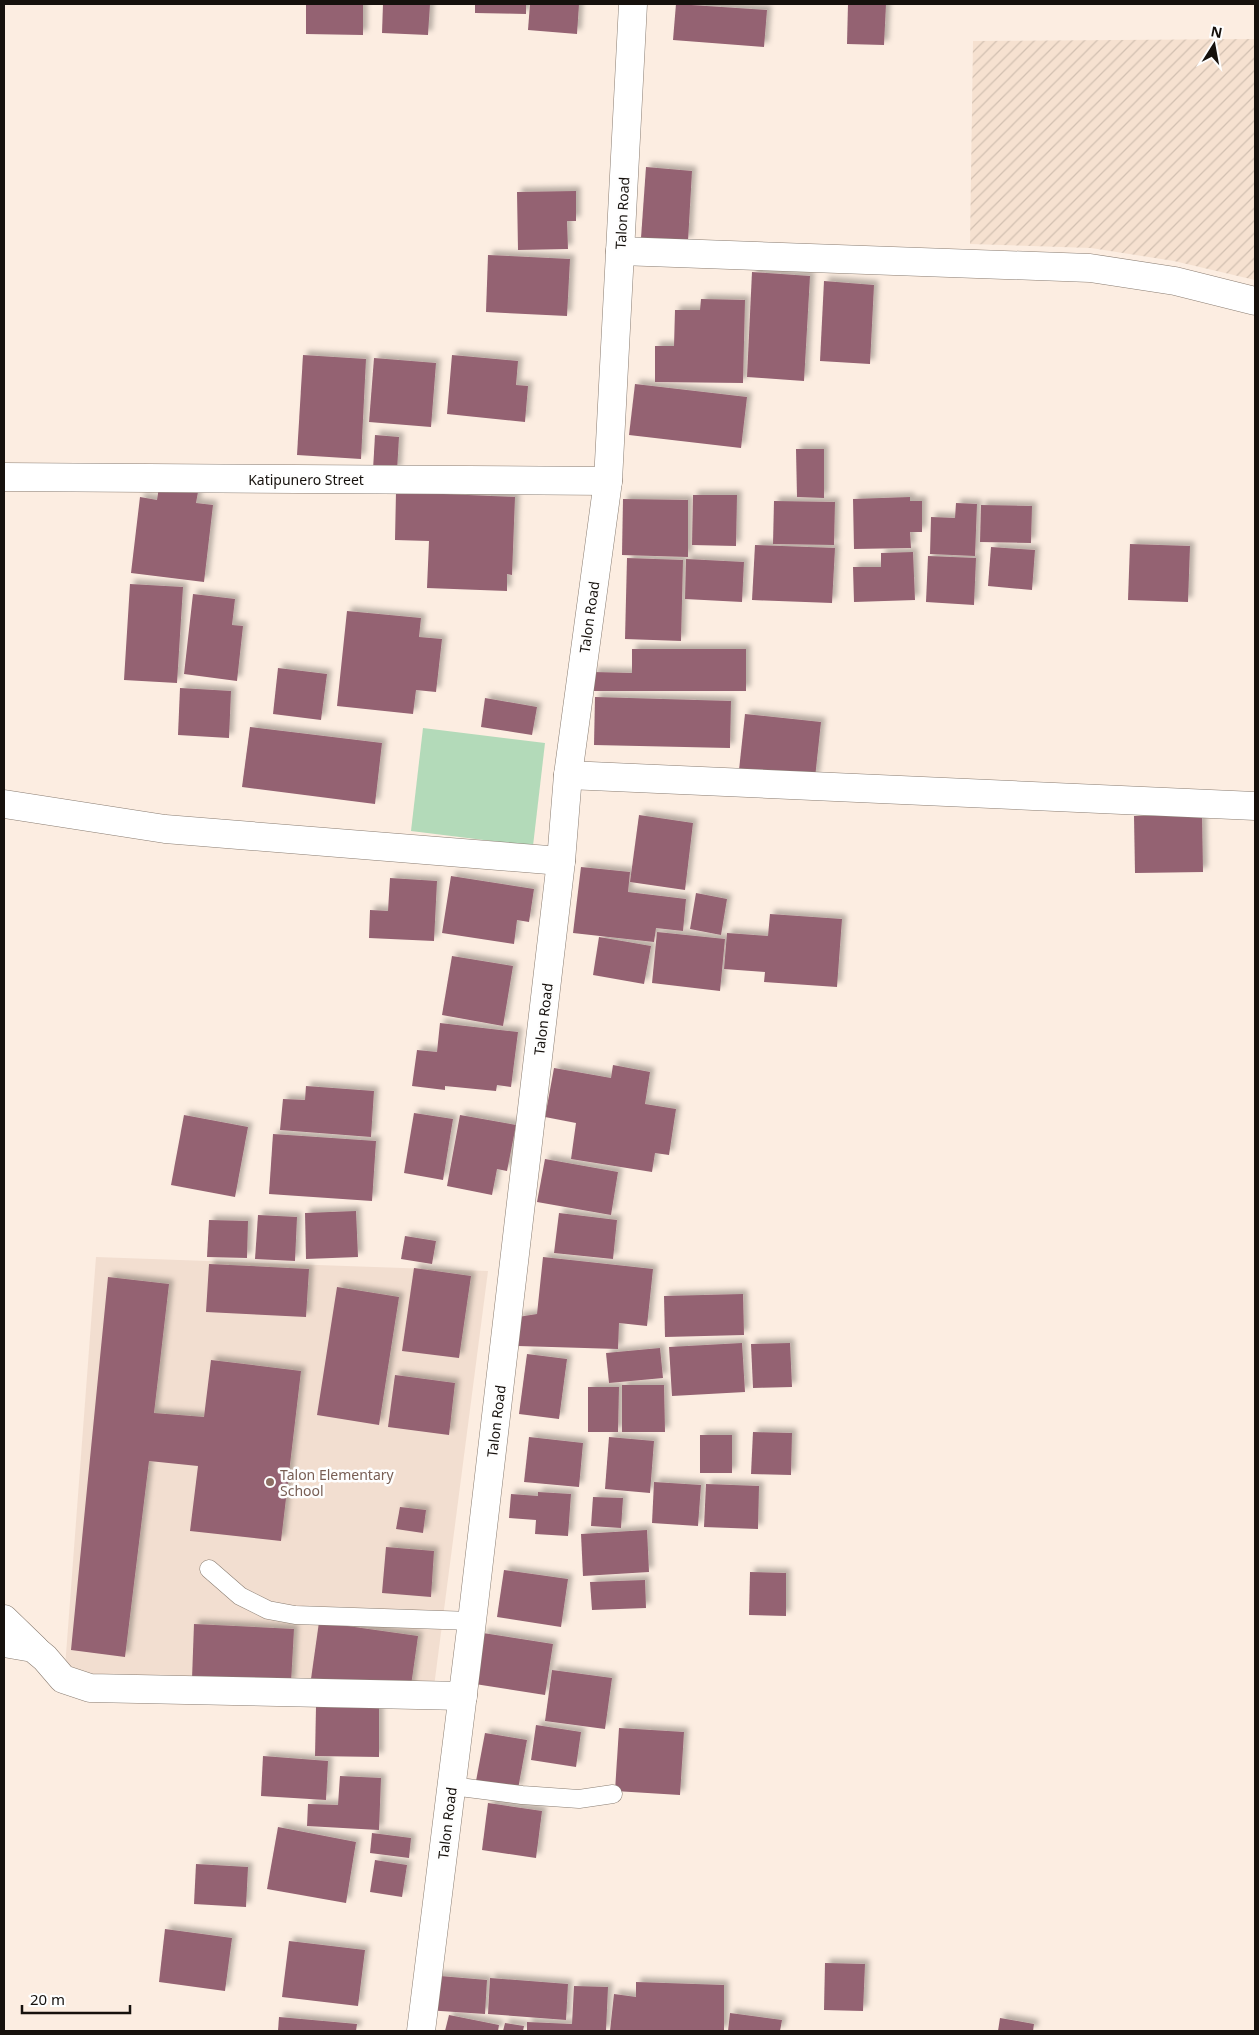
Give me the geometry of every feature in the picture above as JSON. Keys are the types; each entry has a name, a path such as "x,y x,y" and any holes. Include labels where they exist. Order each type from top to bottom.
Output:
{"street":[{"name":"Talon Road","path":"421,2031 472,1621 561,861 568,775 608,480 633,4"},
{"path":"620,252 1090,268 1175,282 1255,300"},
{"name":"Katipunero Street","path":"4,477 608,480"},
{"path":"568,775 1255,806"},
{"path":"4,804 165,829 561,861"},
{"path":"4,1619 39,1652 63,1679 90,1688 463,1696"},
{"path":"4,1643 33,1648 39,1652"}],"lane":[{"path":"208,1569 240,1596 268,1610 295,1615 472,1621"},
{"path":"452,1786 522,1795 579,1799 613,1794"}],"shaded area":[{"path":"1255,39 1255,280 1174,261 1091,248 970,244 973,41"},
{"name":"Talon Elementary School","path":"96,1257 488,1271 432,1702 63,1694"}],"green space":[{"path":"423,728 545,743 533,846 411,831"}],"building":[{"path":"306,4 363,4 363,35 306,34"},
{"path":"383,4 430,4 428,35 382,33"},
{"path":"475,4 526,4 526,14 475,13"},
{"path":"530,4 579,4 577,34 528,30"},
{"path":"676,4 767,10 764,47 673,40"},
{"path":"848,4 886,4 884,45 847,44"},
{"path":"646,167 692,171 688,241 641,238"},
{"path":"576,191 576,221 567,221 568,249 518,250 517,192"},
{"path":"488,255 570,259 567,316 486,312"},
{"path":"752,272 810,276 804,381 747,377"},
{"path":"824,281 874,285 870,364 820,361"},
{"path":"701,299 745,300 743,383 655,382 655,346 674,346 675,310 700,310"},
{"path":"303,355 366,359 361,459 297,455"},
{"path":"452,355 518,361 516,385 528,386 525,422 447,414"},
{"path":"374,358 436,363 431,427 369,422"},
{"path":"635,384 747,397 741,448 629,435"},
{"path":"375,435 399,437 397,471 373,470"},
{"path":"796,449 824,449 824,498 797,497"},
{"path":"159,487 198,492 196,503 213,505 204,582 131,573 140,497 157,500"},
{"path":"396,492 515,497 512,575 507,574 507,591 427,588 429,541 395,540"},
{"path":"693,495 737,495 736,546 692,545"},
{"path":"910,497 910,501 922,501 922,532 910,532 911,548 854,549 853,499"},
{"path":"623,499 688,500 688,557 622,555"},
{"path":"774,501 835,502 834,545 773,544"},
{"path":"956,503 977,504 975,556 930,554 931,517 955,518"},
{"path":"981,505 1032,506 1031,543 980,542"},
{"path":"1130,544 1190,546 1188,602 1128,600"},
{"path":"755,545 835,548 832,603 752,600"},
{"path":"991,547 1035,550 1032,590 988,586"},
{"path":"913,552 915,600 854,602 853,567 881,567 881,553"},
{"path":"928,556 976,558 974,605 926,602"},
{"path":"627,558 683,560 681,641 625,639"},
{"path":"686,559 744,562 742,602 685,599"},
{"path":"130,584 183,587 177,683 124,680"},
{"path":"193,594 235,599 232,625 243,626 237,681 184,674"},
{"path":"347,611 421,618 419,637 442,639 436,692 416,690 413,714 337,706"},
{"path":"632,649 746,649 746,691 593,691 593,672 632,673"},
{"path":"278,668 327,674 321,720 273,714"},
{"path":"180,688 231,691 229,738 178,735"},
{"path":"595,697 731,701 730,748 594,745"},
{"path":"485,698 537,707 532,735 481,727"},
{"path":"745,714 821,722 815,778 739,770"},
{"path":"250,727 382,743 375,804 242,787"},
{"path":"639,815 693,823 685,890 630,882"},
{"path":"1202,815 1203,872 1135,873 1134,816"},
{"path":"581,867 630,872 628,892 686,899 683,931 656,928 654,942 573,933"},
{"path":"451,876 534,889 529,922 517,920 514,944 442,933"},
{"path":"390,878 437,881 434,941 369,938 370,910 388,911"},
{"path":"696,893 727,899 721,935 690,929"},
{"path":"770,914 842,919 837,987 764,982 765,972 724,969 727,933 768,936"},
{"path":"657,932 725,939 720,991 652,983"},
{"path":"599,937 651,946 644,984 593,975"},
{"path":"452,956 513,966 503,1026 442,1015"},
{"path":"440,1023 518,1032 511,1087 497,1085 496,1091 445,1086 445,1090 412,1086 417,1050 437,1052"},
{"path":"613,1065 650,1072 645,1104 676,1109 669,1155 655,1153 652,1172 571,1159 576,1123 545,1117 554,1068 611,1078"},
{"path":"306,1086 374,1091 371,1137 280,1130 283,1099 305,1100"},
{"path":"414,1113 453,1119 443,1180 404,1173"},
{"path":"184,1115 248,1127 235,1197 171,1185"},
{"path":"460,1115 516,1125 507,1171 497,1169 492,1195 447,1186"},
{"path":"273,1134 376,1141 372,1201 269,1194"},
{"path":"545,1159 618,1172 611,1215 537,1202"},
{"path":"356,1211 358,1257 306,1259 305,1213"},
{"path":"559,1213 617,1220 613,1259 554,1253"},
{"path":"258,1215 297,1217 295,1261 255,1259"},
{"path":"209,1220 248,1221 247,1258 207,1257"},
{"path":"405,1236 436,1241 432,1264 401,1259"},
{"path":"543,1257 653,1269 647,1326 619,1323 618,1349 518,1346 518,1317 537,1314"},
{"path":"209,1264 309,1269 306,1317 206,1312"},
{"path":"414,1268 471,1276 459,1358 402,1351"},
{"path":"108,1277 169,1284 154,1413 204,1417 211,1360 301,1371 281,1541 190,1531 198,1466 149,1461 125,1657 71,1650"},
{"path":"337,1287 399,1297 379,1425 317,1415"},
{"path":"743,1294 744,1335 665,1337 664,1296"},
{"path":"742,1343 745,1392 672,1396 669,1347"},
{"path":"790,1343 792,1387 753,1388 751,1344"},
{"path":"660,1348 663,1378 609,1383 606,1353"},
{"path":"527,1354 567,1359 559,1419 519,1414"},
{"path":"395,1375 455,1383 449,1435 388,1427"},
{"path":"622,1385 664,1385 665,1432 622,1432"},
{"path":"588,1387 619,1387 618,1432 588,1432"},
{"path":"753,1432 792,1433 791,1475 751,1474"},
{"path":"700,1435 732,1435 732,1473 700,1473"},
{"path":"529,1437 583,1443 579,1487 524,1482"},
{"path":"609,1437 654,1441 650,1493 605,1489"},
{"path":"654,1482 701,1485 698,1526 652,1523"},
{"path":"706,1484 759,1486 758,1529 704,1527"},
{"path":"538,1492 571,1494 568,1536 535,1534 536,1520 509,1518 511,1494 538,1496"},
{"path":"593,1497 623,1498 621,1528 591,1526"},
{"path":"400,1507 426,1510 423,1533 396,1529"},
{"path":"647,1530 649,1572 583,1576 581,1534"},
{"path":"386,1547 434,1551 431,1597 382,1593"},
{"path":"504,1570 568,1579 561,1627 497,1617"},
{"path":"750,1572 786,1573 786,1616 749,1615"},
{"path":"645,1580 646,1608 592,1610 590,1582"},
{"path":"319,1622 418,1636 410,1693 311,1679"},
{"path":"194,1624 294,1629 291,1683 192,1679"},
{"path":"483,1633 553,1644 545,1695 475,1684"},
{"path":"552,1670 612,1678 605,1729 545,1721"},
{"path":"316,1707 379,1708 379,1757 315,1756"},
{"path":"536,1725 581,1732 576,1767 531,1760"},
{"path":"619,1728 684,1732 680,1795 615,1791"},
{"path":"485,1733 527,1740 518,1789 476,1781"},
{"path":"263,1756 328,1761 326,1800 261,1796"},
{"path":"340,1776 381,1778 379,1830 307,1826 308,1804 338,1805"},
{"path":"488,1803 542,1811 536,1858 482,1850"},
{"path":"278,1827 356,1842 346,1903 267,1889"},
{"path":"372,1833 411,1838 409,1858 370,1853"},
{"path":"375,1860 407,1865 402,1897 370,1892"},
{"path":"196,1864 248,1867 246,1907 194,1904"},
{"path":"165,1929 232,1938 225,1991 159,1982"},
{"path":"289,1941 365,1950 358,2006 282,1997"},
{"path":"825,1963 865,1964 863,2011 824,2010"},
{"path":"428,1975 487,1980 485,2014 426,2010"},
{"path":"490,1978 568,1984 566,2020 488,2014"},
{"path":"636,1982 724,1985 724,2031 610,2031 614,1994 636,1997"},
{"path":"574,1986 608,1987 606,2031 527,2031 527,2022 572,2024"},
{"path":"730,2013 782,2020 780,2031 728,2031"},
{"path":"449,2015 499,2025 498,2031 445,2031"},
{"path":"279,2017 357,2024 356,2031 278,2031"},
{"path":"1000,2018 1034,2024 1033,2031 998,2031"},
{"path":"505,2023 524,2026 523,2031 503,2031"}],"place":[{"name":"Talon Elementary School","path":"270,1482"}]}
